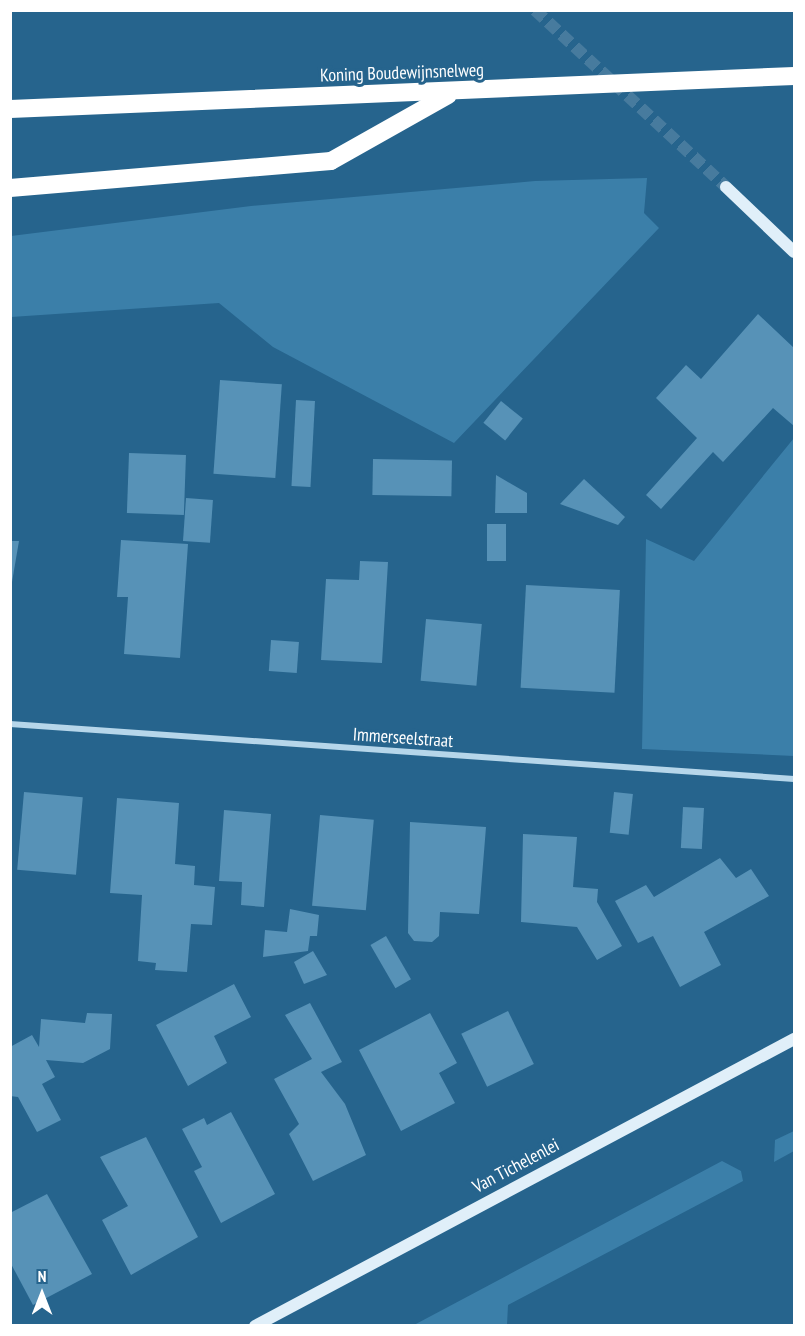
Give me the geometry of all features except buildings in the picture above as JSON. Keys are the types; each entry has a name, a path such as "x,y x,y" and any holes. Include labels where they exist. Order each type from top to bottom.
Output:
{"highway":[{"name":"Koning Boudewijnsnelweg","path":"10,109 795,76"},
{"path":"10,188 331,161 452,92"}],"street":[{"path":"726,187 795,252"},
{"name":"Immerseelstraat","path":"10,724 795,779"},
{"name":"Van Tichelenlei","path":"255,1326 795,1039"}],"shaded area":[{"path":"647,178 644,213 659,228 454,443 273,347 219,303 11,317 11,236 251,206 535,181"},
{"path":"794,438 794,756 642,749 646,539 694,561"},
{"path":"794,1131 794,1151 774,1162 775,1140"},
{"path":"722,1161 741,1171 743,1181 508,1305 507,1325 414,1325"}],"tunnel":[{"path":"535,10 726,187"}]}
